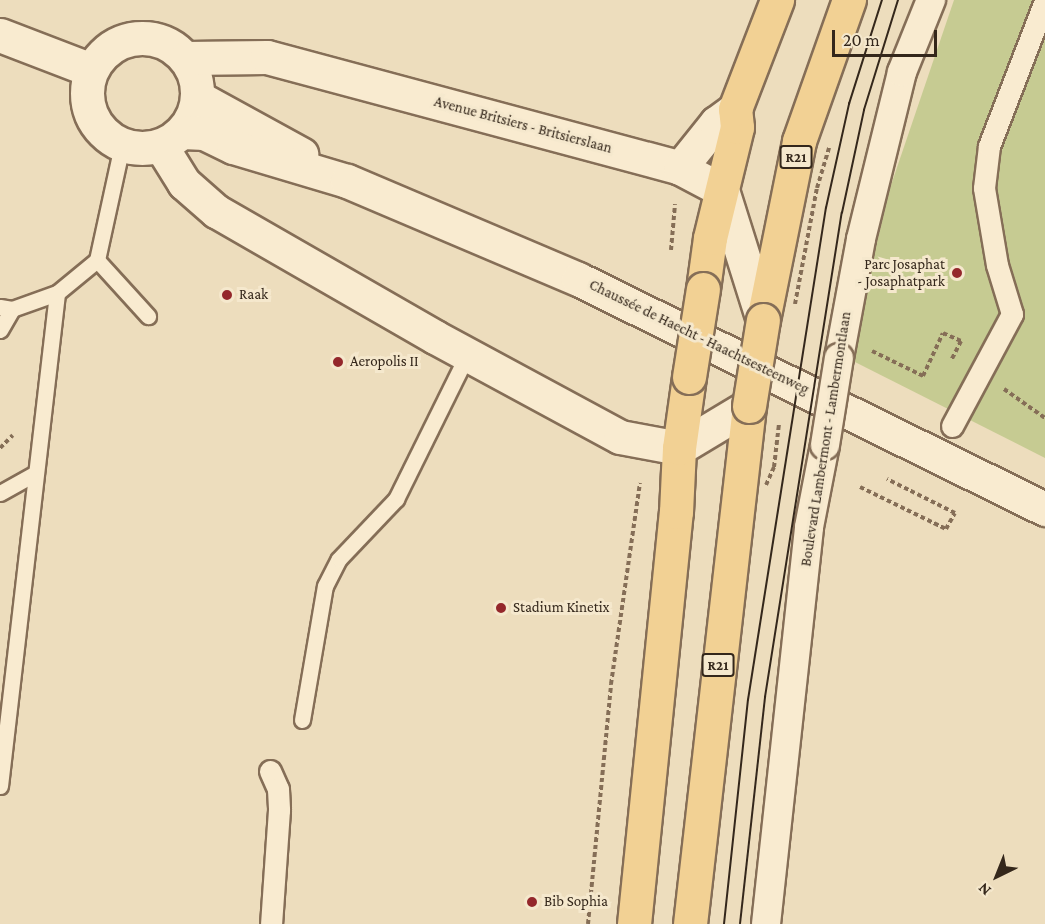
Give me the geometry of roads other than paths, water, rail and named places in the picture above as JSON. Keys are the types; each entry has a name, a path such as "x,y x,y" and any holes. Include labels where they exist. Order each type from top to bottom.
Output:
{"main road":[{"path":"634,924 676,512 679,448 689,377 722,190 737,127 735,109 777,0"},
{"name":"R21","path":"690,924 748,406 799,141 849,0"}],"street":[{"name":"Boulevard Lambermont - Lambermontlaan","path":"766,924 809,527 839,358 861,239 902,72 931,0"},
{"path":"952,426 1012,314 997,265 984,188 989,146 1045,1"},
{"path":"0,34 92,70"},
{"path":"122,145 98,128 91,114 87,100 92,70 112,46 143,38 174,47 186,58 193,70 198,97 190,121 172,139 184,183 216,211 588,422 620,437 646,444 679,448 748,406"},
{"name":"Avenue Britsiers - Britsierslaan","path":"186,58 267,57 680,168 722,190"},
{"name":"Chaussée de Haecht - Haachtsesteenweg","path":"198,97 346,181"},
{"path":"680,168 716,123 735,109"},
{"name":"Chaussée de Haecht - Haachtsesteenweg","path":"122,145 142,149 172,139 204,133 233,147 346,181 578,279 1045,509"},
{"path":"722,190 763,320"},
{"path":"270,771 278,789 279,810 271,924"}],"lane":[{"path":"0,330 6,308 57,292 97,260 122,145"},
{"path":"97,260 148,316"},
{"path":"0,786 57,292"},
{"path":"302,720 325,586 339,559 396,499 468,353"},
{"path":"0,493 36,473"}],"tram line":[{"path":"724,924 748,700 826,208 849,104 882,0"},
{"path":"740,924 765,697 842,213 864,110 898,0"}],"place":[{"name":"Parc Josaphat - Josaphatpark","path":"957,273"},
{"name":"Raak","path":"227,295"},
{"name":"Aeropolis II","path":"338,362"},
{"name":"Stadium Kinetix","path":"501,608"},
{"name":"Bib Sophia","path":"532,902"}]}
